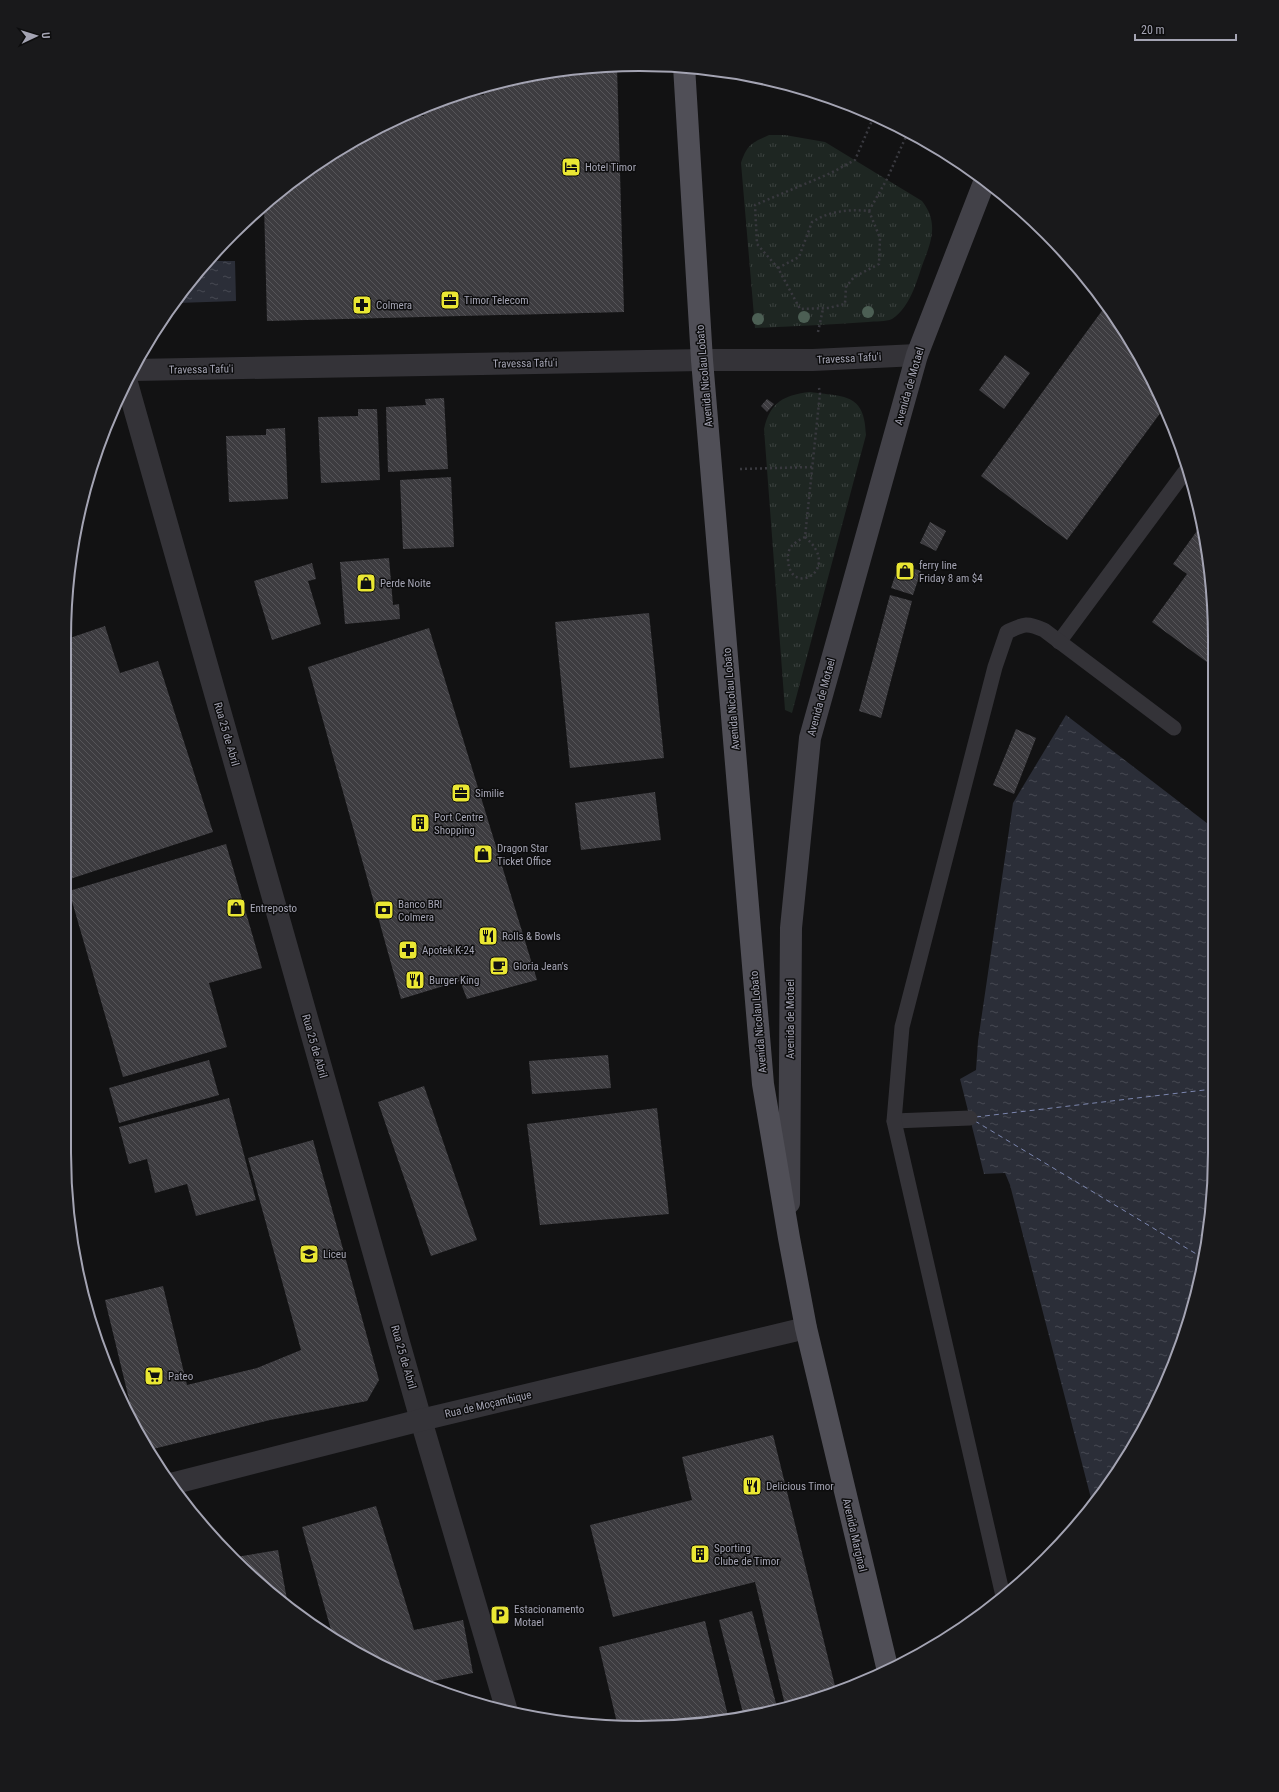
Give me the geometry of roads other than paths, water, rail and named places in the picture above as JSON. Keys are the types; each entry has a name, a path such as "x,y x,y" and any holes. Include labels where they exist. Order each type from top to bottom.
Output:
{"main road":[{"name":"Avenida Nicolau Lobato","path":"684,73 702,360 764,1084 789,1238 806,1328"},
{"name":"Avenida de Motael","path":"789,1238 791,928 810,738 917,355 983,186"},
{"name":"Avenida Marginal","path":"806,1328 886,1664"}],"street":[{"name":"Travessa Tafu'i","path":"139,370 702,360 813,360 917,355"},
{"name":"Rua 25 de Abril","path":"129,390 421,1420 505,1705"},
{"name":"Rua de Moçambique","path":"177,1483 421,1420 806,1328"}],"lane":[{"path":"1059,642 1183,474"},
{"path":"1002,1591 894,1121 902,1027 995,667 1007,632 1021,625 1031,624 1044,630 1174,728"},
{"path":"894,1121 970,1118"}],"water":[{"path":"216,261 235,261 236,301 181,303"},
{"path":"1066,715 1208,824 1208,1152 1207,1190 1197,1263 1189,1300 1165,1370 1132,1437 1091,1499 1010,1185 1005,1173 984,1174 960,1079 976,1070 978,1041 1013,803"}],"place":[{"name":"Hotel Timor","path":"571,167"},
{"name":"Timor Telecom","path":"450,300"},
{"name":"Colmera","path":"362,305"},
{"name":"ferry line Friday 8 am $4","path":"905,571"},
{"name":"Perde Noite","path":"366,583"},
{"name":"Similie","path":"461,793"},
{"name":"Port Centre Shopping","path":"420,823"},
{"name":"Dragon Star Ticket Office","path":"483,854"},
{"name":"Entreposto","path":"236,908"},
{"name":"Banco BRI Colmera","path":"384,910"},
{"name":"Rolls & Bowls","path":"488,936"},
{"name":"Apotek K-24","path":"408,950"},
{"name":"Gloria Jean's","path":"499,966"},
{"name":"Burger King","path":"415,980"},
{"name":"Liceu","path":"309,1254"},
{"name":"Pateo","path":"154,1376"},
{"name":"Delicious Timor","path":"752,1486"},
{"name":"Sporting Clube de Timor","path":"700,1554"},
{"name":"Estacionamento Motael","path":"500,1615"}]}
